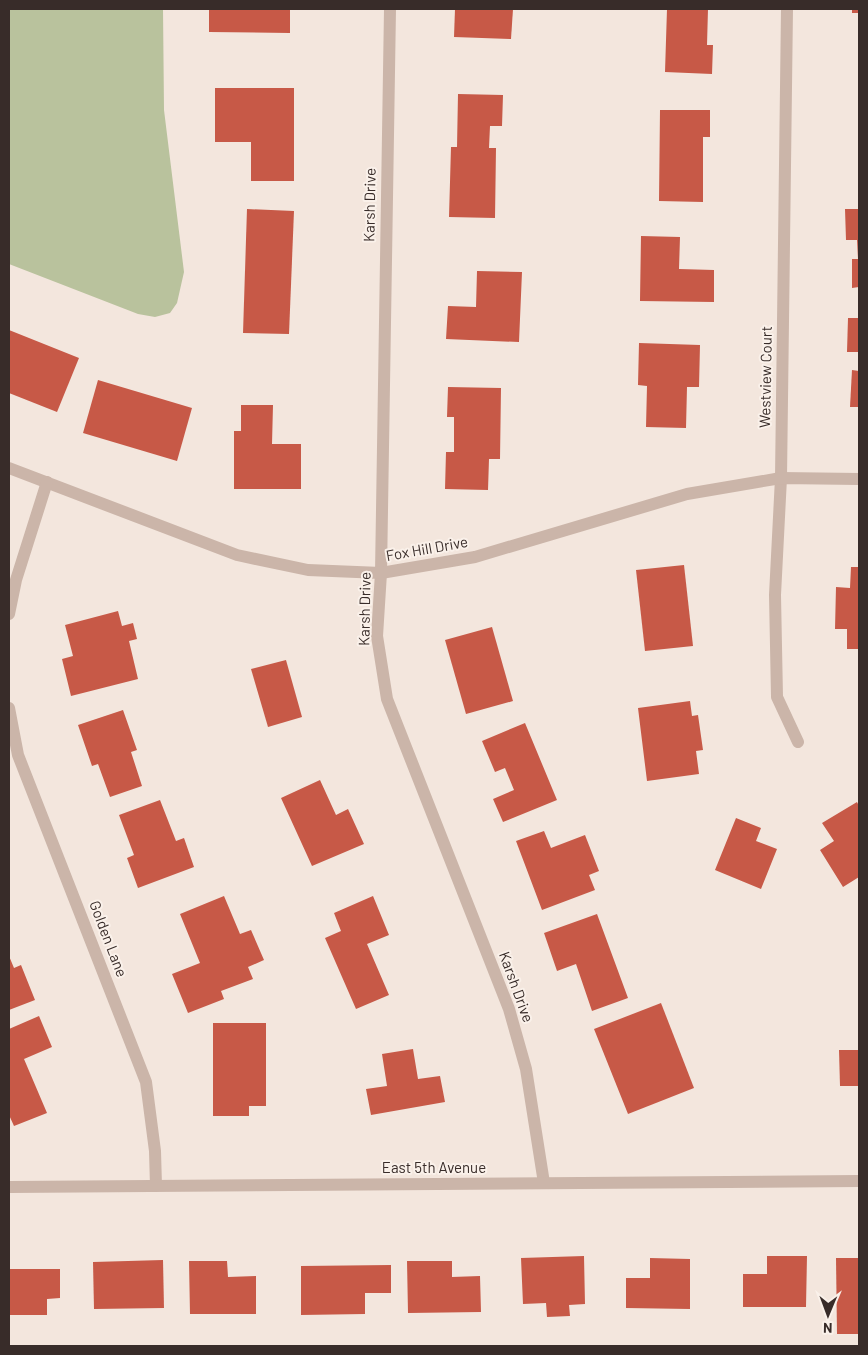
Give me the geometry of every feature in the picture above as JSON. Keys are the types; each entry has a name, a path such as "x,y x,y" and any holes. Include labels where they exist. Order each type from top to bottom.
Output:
{"street":[{"name":"Karsh Drive","path":"390,9 382,573 377,636 387,699 509,1009 526,1068 544,1183"},
{"name":"Westview Court","path":"787,9 781,478 775,595 777,697 798,742"},
{"name":"Fox Hill Drive","path":"9,468 237,555 308,570 382,573 475,557 687,494 781,478 859,480"},
{"path":"9,614 16,580 47,482"},
{"name":"Golden Lane","path":"9,708 18,755 146,1082 155,1151 156,1186"},
{"name":"East 5th Avenue","path":"9,1187 859,1181"}],"green space":[{"path":"9,9 163,9 164,110 184,272 177,303 170,313 155,317 138,314 9,264"}],"building":[{"path":"209,9 290,9 290,33 209,32"},
{"path":"455,9 513,9 511,39 454,37"},
{"path":"667,9 708,9 707,45 713,45 712,74 665,72"},
{"path":"852,9 859,9 859,13 852,13"},
{"path":"215,88 294,88 294,181 251,181 251,142 215,142"},
{"path":"458,94 503,95 502,126 490,126 489,148 496,148 495,218 449,217 451,147 457,147"},
{"path":"660,110 710,110 710,137 703,137 703,202 659,201"},
{"path":"247,209 294,211 289,334 243,333"},
{"path":"845,209 859,209 859,287 852,288 852,259 858,259 857,240 846,240"},
{"path":"641,236 680,237 679,269 714,270 714,302 640,301"},
{"path":"477,271 522,272 519,342 446,339 448,306 476,307"},
{"path":"848,318 859,318 859,352 847,352"},
{"path":"9,330 79,358 57,412 9,393"},
{"path":"639,343 700,345 699,387 687,387 686,428 646,427 647,386 638,385"},
{"path":"852,370 859,371 859,407 850,407"},
{"path":"98,380 192,408 177,461 83,433"},
{"path":"448,387 501,388 500,459 489,459 488,490 445,489 446,452 454,452 454,417 447,417"},
{"path":"241,405 273,405 272,444 301,444 301,489 234,489 234,431 241,431"},
{"path":"684,565 693,646 645,651 636,570"},
{"path":"851,567 859,567 859,649 847,649 847,629 835,629 836,587 850,588"},
{"path":"118,611 122,626 133,623 137,639 129,641 138,679 71,696 62,659 73,656 65,625"},
{"path":"492,627 513,701 466,714 445,640"},
{"path":"286,660 302,717 268,727 251,669"},
{"path":"690,701 692,716 698,715 703,750 696,751 699,774 647,781 638,708"},
{"path":"123,710 137,750 131,752 142,786 110,797 98,764 92,766 78,725"},
{"path":"525,723 557,800 503,822 493,799 514,790 505,768 495,772 482,741"},
{"path":"320,780 336,815 348,809 364,844 312,866 281,798"},
{"path":"160,800 176,841 184,838 194,867 138,888 127,858 134,855 119,815"},
{"path":"857,802 859,806 859,877 843,887 820,850 834,841 822,823"},
{"path":"736,818 761,828 756,841 777,849 761,889 715,870"},
{"path":"544,831 551,848 585,835 599,871 589,875 595,890 542,910 516,841"},
{"path":"224,896 240,934 251,930 264,960 248,967 253,979 221,991 224,999 188,1013 172,974 200,963 180,914"},
{"path":"373,896 389,935 367,944 389,995 356,1009 325,938 341,931 334,913"},
{"path":"597,914 628,998 592,1011 576,964 557,971 544,933"},
{"path":"9,956 14,968 21,965 35,1000 9,1010"},
{"path":"661,1003 694,1088 628,1114 594,1029"},
{"path":"39,1016 52,1047 24,1059 47,1113 14,1126 9,1115 9,1029"},
{"path":"213,1023 266,1023 266,1106 249,1106 249,1116 213,1116"},
{"path":"413,1049 418,1079 440,1076 445,1102 371,1115 366,1089 387,1086 382,1054"},
{"path":"839,1050 859,1050 859,1086 840,1086"},
{"path":"584,1256 585,1304 569,1305 570,1316 547,1317 546,1303 523,1304 521,1258"},
{"path":"767,1256 807,1256 806,1307 743,1307 743,1274 767,1274"},
{"path":"650,1258 690,1259 690,1309 626,1308 626,1278 650,1278"},
{"path":"836,1258 859,1258 859,1334 837,1334"},
{"path":"163,1260 164,1308 94,1309 93,1262"},
{"path":"189,1261 227,1261 228,1277 256,1276 256,1314 190,1314"},
{"path":"407,1261 452,1261 452,1277 480,1276 481,1312 408,1313"},
{"path":"391,1265 391,1293 365,1293 365,1314 301,1315 301,1266"},
{"path":"9,1269 60,1269 60,1298 47,1299 47,1315 9,1315"}]}
